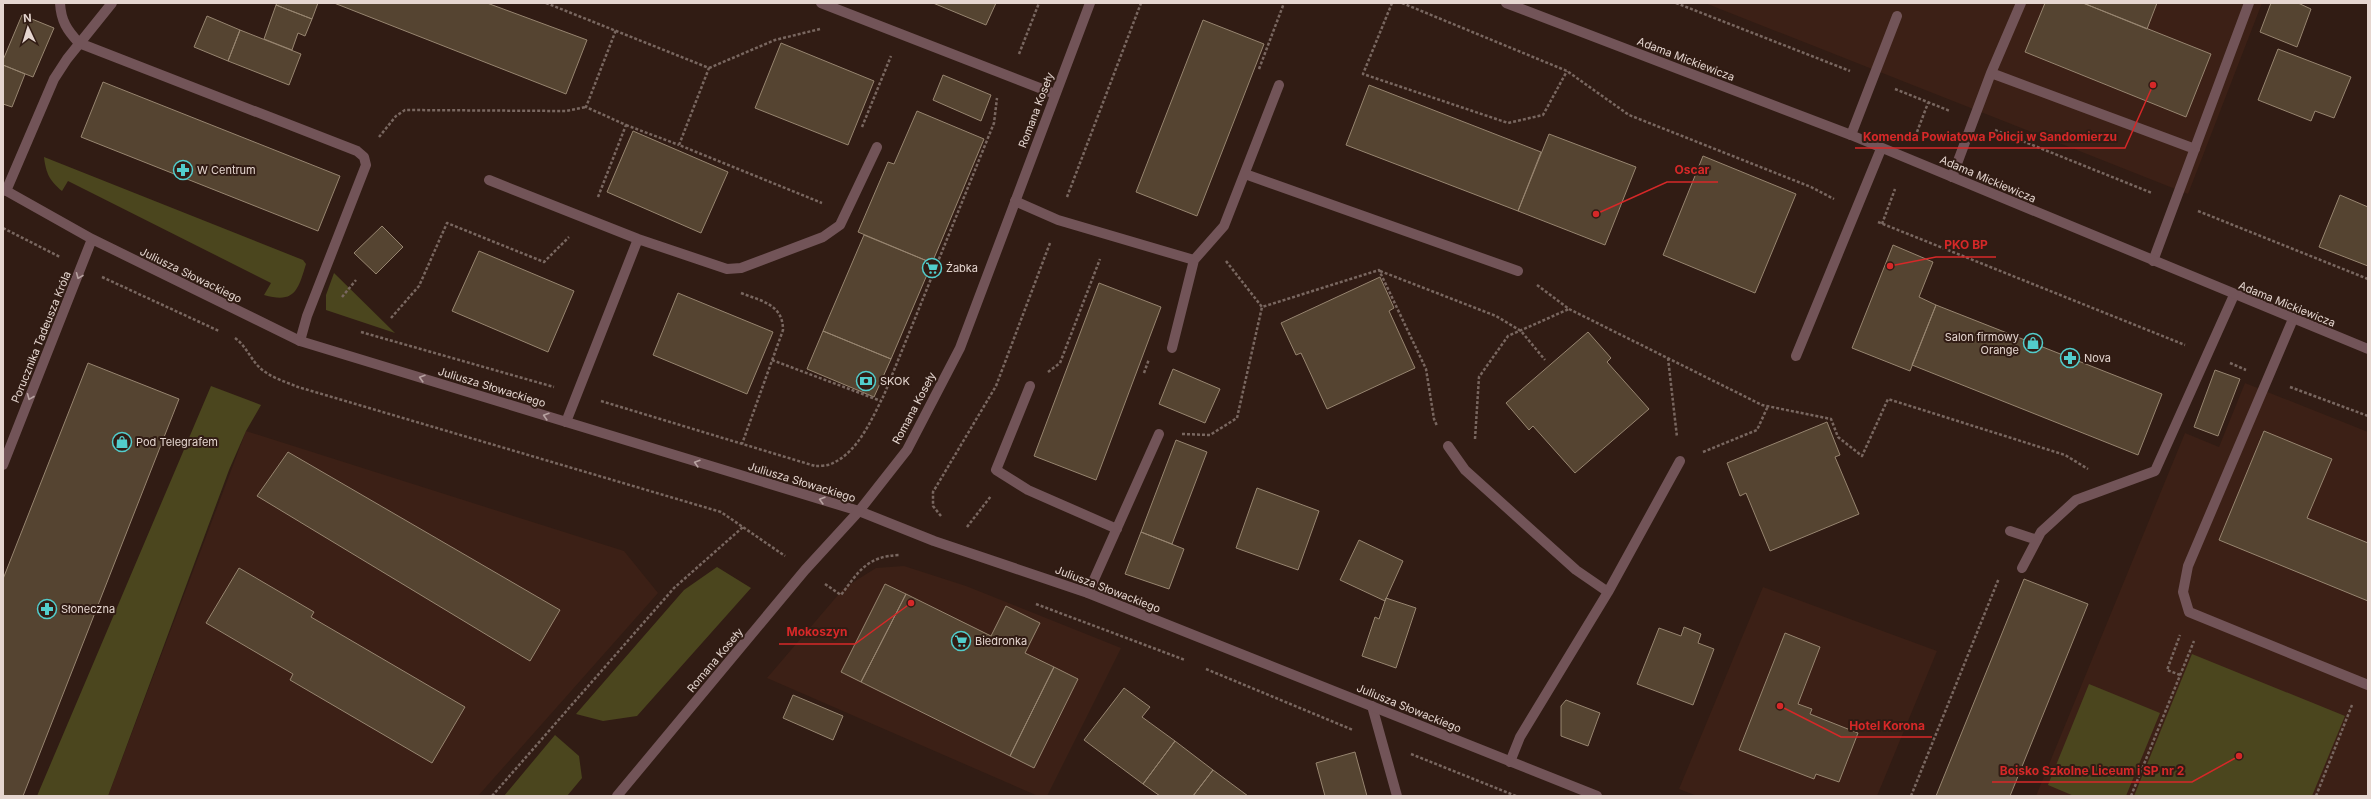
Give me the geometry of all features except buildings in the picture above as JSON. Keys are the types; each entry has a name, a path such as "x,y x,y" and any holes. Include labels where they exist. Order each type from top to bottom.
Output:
{"street":[{"path":"60,3 60,14 66,29 79,43 357,151 364,157 366,165 306,316 300,341"},
{"path":"4,190 54,79 79,43 112,3"},
{"path":"821,3 1010,75 1055,94"},
{"name":"Romana Koseły","path":"617,796 805,570 859,511 907,450 960,348 1090,3"},
{"name":"Adama Mickiewicza","path":"1506,3 1851,135 1881,149 2368,349"},
{"path":"1952,177 1991,73 2021,3"},
{"path":"2153,261 2250,3"},
{"path":"1851,135 1897,16"},
{"path":"1991,73 2195,150"},
{"path":"1172,348 1194,260 1224,226 1279,84"},
{"path":"489,180 638,239 727,269 741,268 823,238 840,225 877,147"},
{"path":"1796,356 1881,149"},
{"path":"1245,174 1518,271"},
{"name":"Juliusza Słowackiego","path":"4,190 92,239 300,341 859,511 934,541 1088,593 1597,796"},
{"path":"1015,201 1058,220 1194,260"},
{"name":"Porucznika Tadeusza Króla","path":"3,465 92,239"},
{"path":"566,422 638,239"},
{"path":"2022,568 2041,532 2076,500 2154,471 2234,295"},
{"path":"2293,319 2188,566 2183,592 2189,612 2365,684"},
{"path":"1030,386 996,470 1028,490 1117,529"},
{"path":"1088,593 1159,434"},
{"path":"1448,446 1465,470 1576,570 1608,592"},
{"path":"1510,762 1520,737 1608,592 1680,461"},
{"path":"2010,531 2037,540"},
{"path":"1372,706 1397,796"}],"path":[{"path":"546,3 710,68 679,145"},
{"path":"1010,75 1039,3"},
{"path":"941,516 933,506 933,492 996,386 1141,3"},
{"path":"1257,75 1284,3"},
{"path":"1392,3 1363,74 1508,123 1543,115 1567,71"},
{"path":"1676,3 1873,80 2368,279"},
{"path":"586,107 616,30"},
{"path":"1917,132 1928,103"},
{"path":"364,157 396,116 405,110 566,111 586,107 626,125 846,212"},
{"path":"391,318 419,286 447,223 544,262 589,219 626,125"},
{"path":"1882,224 1895,189"},
{"path":"3,228 63,259"},
{"path":"1210,242 1262,307"},
{"path":"1030,386 1060,363 1102,253"},
{"path":"1262,307 1380,270 1496,316 1521,330 1545,360"},
{"path":"1380,270 1426,369 1434,419 1448,446"},
{"path":"1518,271 1569,309 1768,406 1832,419 1838,437 1862,456 1888,399 2065,455 2116,486"},
{"path":"104,278 222,332"},
{"path":"734,291 770,305 779,311 783,320 783,330 742,444"},
{"path":"1159,434 1210,435 1237,418 1262,307"},
{"path":"1465,470 1474,451 1479,377 1508,336 1569,309"},
{"path":"229,336 246,348 260,368 268,374 298,387 721,512 784,556"},
{"path":"1144,373 1152,351"},
{"path":"1668,358 1680,461 1757,430 1768,406"},
{"path":"772,360 880,402"},
{"path":"967,527 1006,477"},
{"path":"492,796 674,588 744,527"},
{"path":"826,585 842,595 861,569 872,560 885,556 907,557"},
{"path":"1911,796 2004,565 2022,568"},
{"path":"1029,601 1189,662"},
{"path":"2180,675 2167,670 2189,612"},
{"path":"2130,796 2204,618"},
{"path":"1204,668 1516,796"},
{"path":"2316,796 2365,684"}],"shaded area":[{"path":"1705,3 2262,3 2188,194"},
{"path":"44,157 303,260 306,264 297,288 294,293 283,298 264,295 271,283 68,181 62,191 49,177"},
{"path":"334,273 395,333 326,310 326,295"},
{"path":"2245,383 2368,432 2368,796 2036,796 2185,433 2219,447"},
{"path":"211,386 261,405 246,431 229,470 108,796 37,796"},
{"path":"246,431 624,551 658,593 478,796 108,796"},
{"path":"904,566 966,586 1121,648 1047,796 1038,796 767,678 844,588 876,568"},
{"path":"717,567 751,588 637,716 603,721 576,714 684,590"},
{"path":"1763,587 1937,651 1877,796 1697,796 1679,789"},
{"path":"2192,654 2345,716 2312,796 2134,796"},
{"path":"2089,684 2160,713 2126,796 2074,796 2048,785"},
{"path":"555,735 579,756 582,778 567,796 504,796"}],"place":[{"name":"Komenda Powiatowa Policji w Sandomierzu","path":"2153,85"},
{"name":"W Centrum","path":"183,170"},
{"name":"Oscar","path":"1596,214"},
{"name":"PKO BP","path":"1890,266"},
{"name":"Żabka","path":"932,268"},
{"name":"Salon firmowy Orange","path":"2033,343"},
{"name":"Nova","path":"2070,358"},
{"name":"SKOK","path":"866,381"},
{"name":"Pod Telegrafem","path":"122,442"},
{"name":"Mokoszyn","path":"911,603"},
{"name":"Słoneczna","path":"47,609"},
{"name":"Biedronka","path":"961,641"},
{"name":"Hotel Korona","path":"1780,706"},
{"name":"Boisko Szkolne Liceum i SP nr 2","path":"2239,756"}]}
